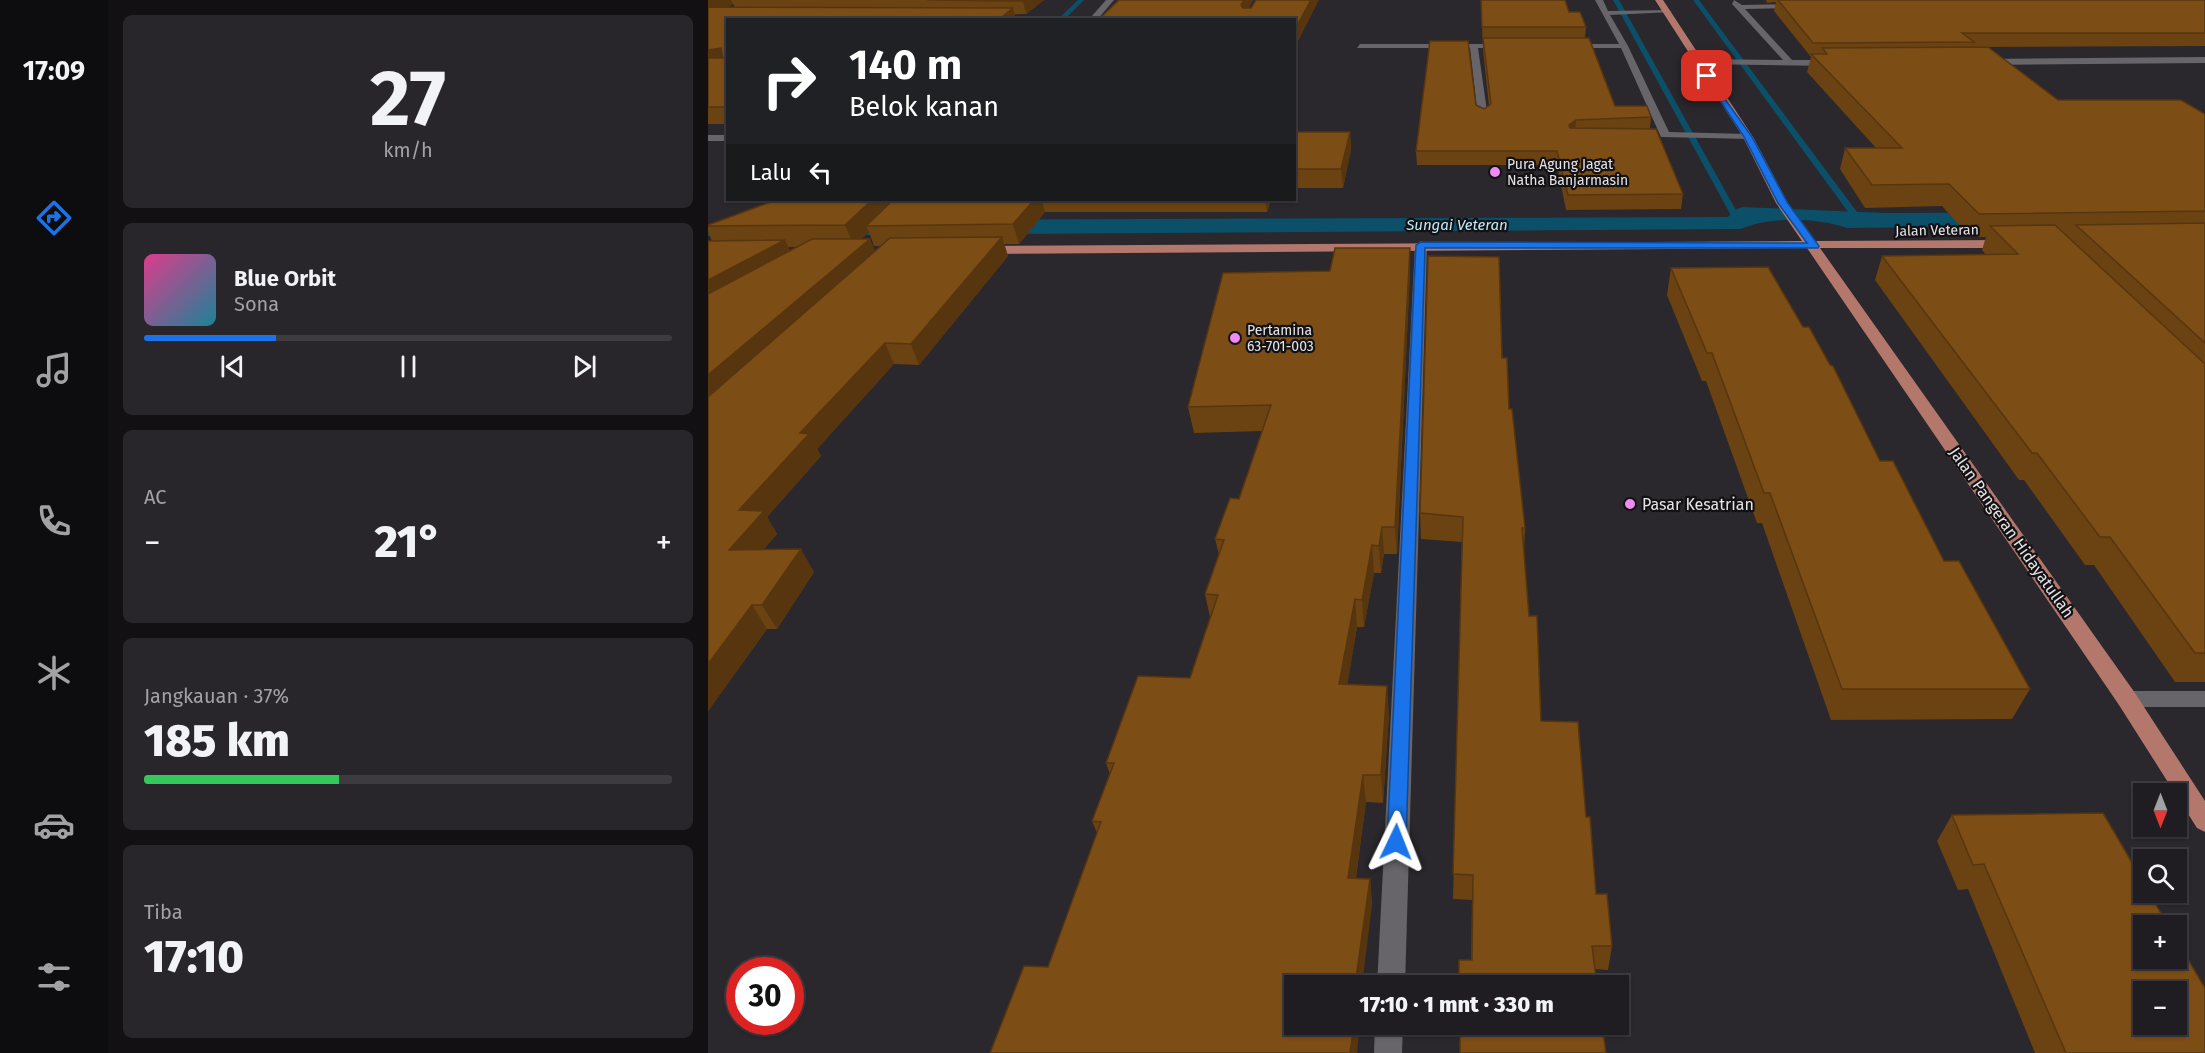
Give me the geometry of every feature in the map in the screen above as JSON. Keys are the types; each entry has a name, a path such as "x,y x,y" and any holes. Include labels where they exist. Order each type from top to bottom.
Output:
{"main road":[{"name":"Jalan Pangeran Hidayatullah","path":"1659,0 1748,137 1782,203 2127,699 2205,820"},
{"name":"Jalan Veteran","path":"964,250 1421,245 2026,244"}],"street":[{"path":"1093,18 1110,0"},
{"path":"1599,0 1624,46 1663,134 1668,136"},
{"path":"1737,3 1810,6"},
{"path":"1737,3 1790,63"},
{"path":"1605,13 1668,12"},
{"path":"1360,46 1520,46"},
{"path":"1474,46 1483,118"},
{"path":"1555,46 1624,46"},
{"path":"1974,62 2205,60"},
{"path":"1698,62 1847,63"},
{"path":"1656,138 1668,136 1748,137"},
{"path":"708,138 726,138"},
{"path":"1390,975 1421,245"},
{"path":"2127,699 2205,699"},
{"path":"1388,1053 1389,1035"}],"water":[{"name":"Sungai Veteran","path":"1742,207 1885,213 2205,212 2205,224 1847,228 1808,220 1780,220 1741,229 708,236 708,230 845,220 1728,217 1733,211"}],"building":[{"path":"927,0 1023,0 1023,1"},
{"path":"1119,0 1244,0 1241,5 1243,8 1251,8 1256,0 1311,0 1296,27 1296,18 1100,18"},
{"path":"1481,0 1565,0 1569,12 1580,12 1586,27 1482,27"},
{"path":"1778,0 2205,0 2205,33 1962,33 1974,42 1813,43"},
{"path":"708,7 1013,8 1000,18 726,18 726,107 708,107 708,58 723,58 721,48 708,50"},
{"path":"1483,38 1589,38 1615,106 1647,106 1651,117 1576,120 1569,125 1570,128 1656,129 1683,194 1568,195 1557,151 1416,151 1430,41 1468,41 1476,105 1484,109 1491,104"},
{"path":"1988,47 2058,100 2181,100 2205,114 2205,211 1979,214 1949,184 1872,185 1845,148 1902,148 1811,54 1827,54 1822,48"},
{"path":"1296,132 1350,132 1341,169 1296,169"},
{"path":"773,201 871,201 845,225 708,225"},
{"path":"892,201 1033,201 1013,224 866,226"},
{"path":"2205,223 2205,343 2076,225"},
{"path":"2055,225 2205,364 2205,653 2195,653 2110,537 2100,537 2037,453 2032,453 1882,256 2018,254 1990,226"},
{"path":"1002,237 911,344 885,343 800,433 809,434 739,510 764,511 729,550 801,549 762,605 752,605 708,664 708,397 890,238"},
{"path":"812,239 870,239 708,375 708,294"},
{"path":"785,240 708,280 708,241"},
{"path":"1335,248 1410,248 1395,527 1382,527 1379,546 1372,545 1362,600 1355,599 1339,684 1387,686 1381,775 1363,775 1348,878 1370,879 1356,975 1284,975 1284,1035 1352,1035 1350,1053 990,1053 1024,966 1048,967 1101,822 1092,821 1114,763 1106,763 1138,676 1190,678 1218,595 1205,594 1224,540 1215,539 1230,498 1239,499 1271,405 1188,407 1223,273 1330,271"},
{"path":"1428,256 1499,257 1502,358 1507,358 1509,409 1512,409 1525,528 1522,528 1529,616 1537,616 1541,721 1578,722 1586,817 1590,817 1596,894 1607,894 1612,946 1592,946 1596,975 1459,975 1459,960 1472,960 1473,875 1453,874 1463,517 1420,513"},
{"path":"1768,267 1803,327 1809,327 1830,365 1833,366 1880,461 1893,461 1944,561 1959,561 2030,689 1842,689 1770,493 1764,493 1712,353 1707,353 1671,268"},
{"path":"2103,813 2133,864 2133,903 2155,903 2162,915 2133,915 2133,969 2187,969 2187,958 2205,988 2205,1053 2066,1053 1984,864 1973,865 1952,815"},
{"path":"1460,1035 1604,1035 1606,1053 1460,1053"}],"waterway":[{"path":"1062,18 1081,0"},
{"path":"1616,0 1738,221"},
{"path":"1696,0 1857,218"}],"place":[{"name":"Pura Agung Jagat Natha Banjarmasin","path":"1495,172"},
{"name":"Pertamina 63-701-003","path":"1235,338"},
{"name":"Pasar Kesatrian","path":"1630,504"}],"route":[{"path":"1396,842 1421,245 1814,246 1782,203 1748,137 1707,76"}]}
